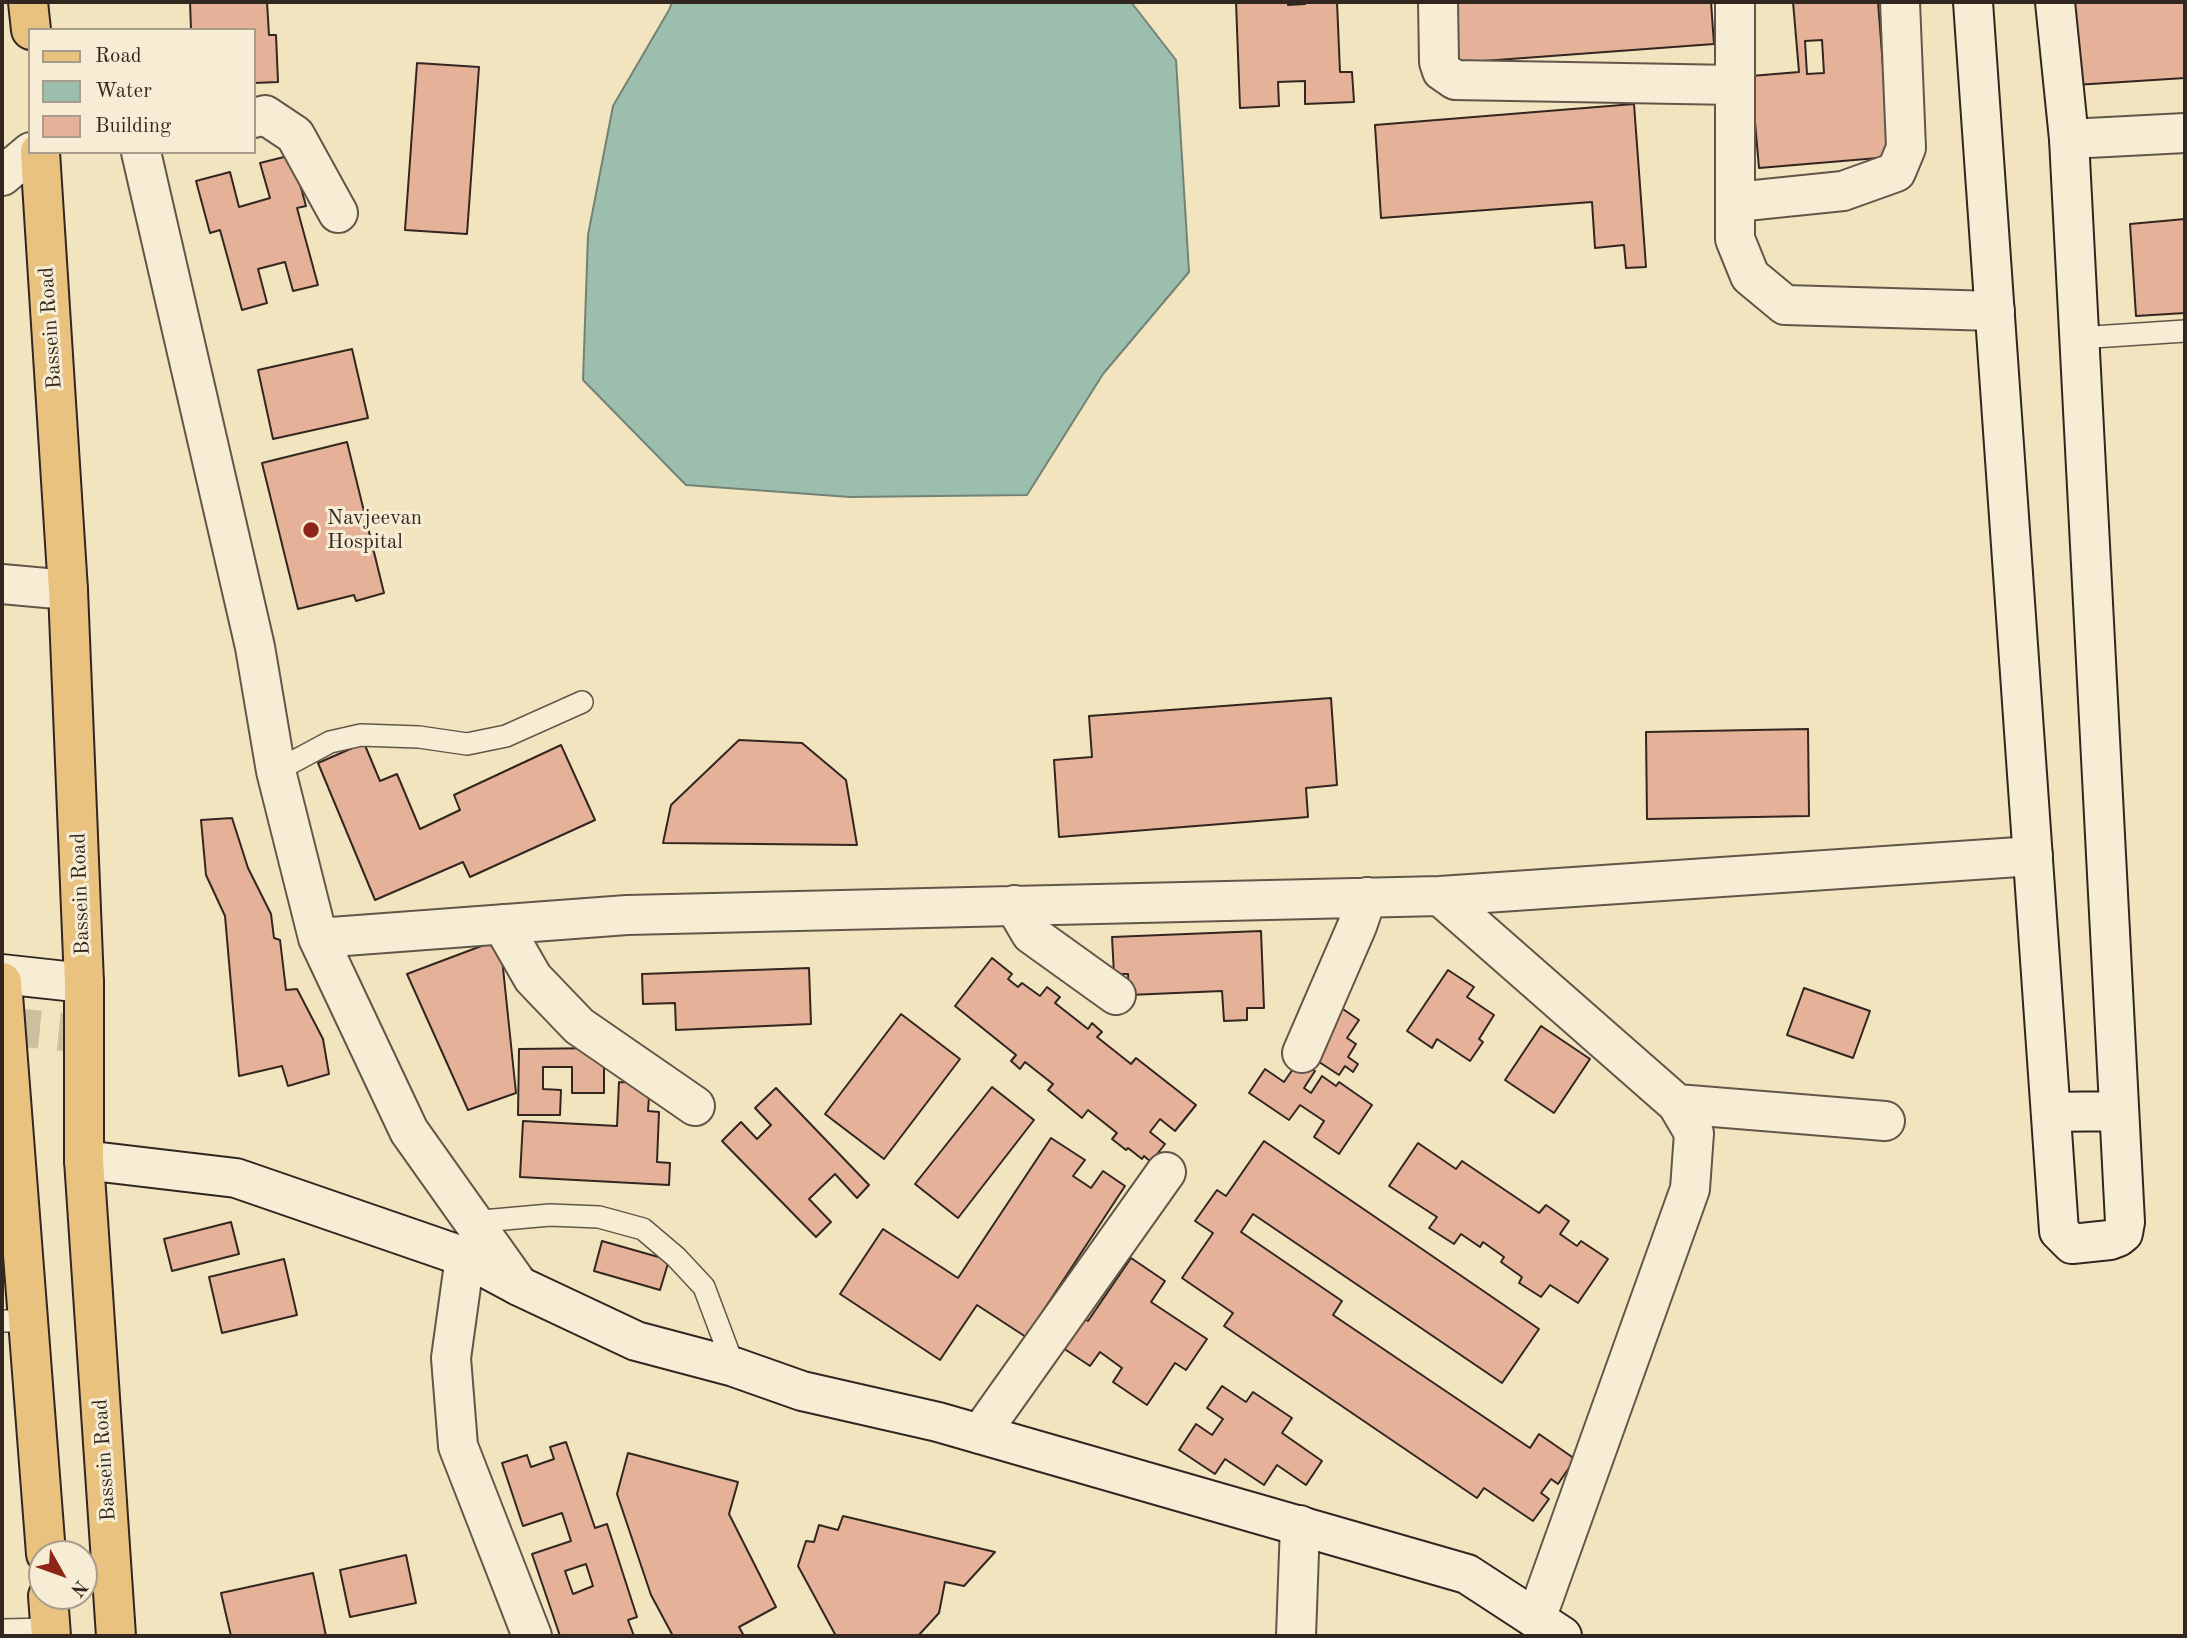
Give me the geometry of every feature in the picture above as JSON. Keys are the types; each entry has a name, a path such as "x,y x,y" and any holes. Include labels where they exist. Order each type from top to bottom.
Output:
{"main road":[{"path":"28,2 30,28"},
{"name":"Bassein Road","path":"40,154 68,590 84,983 84,1160 116,1636"},
{"path":"2,982 15,1321 44,1540"}],"street":[{"path":"1438,2 1439,62 1442,71 1455,80 1735,85"},
{"path":"1735,2 1735,239 1750,276 1785,305 1994,312"},
{"path":"1736,202 1843,191 1896,172 1906,148 1899,2"},
{"path":"1973,2 2059,1231 2072,1244 2109,1240 2123,1233 2126,1222 2068,139 2055,2"},
{"path":"256,117 265,115 295,135 338,213"},
{"path":"2068,139 2185,133"},
{"path":"2,176 29,154"},
{"path":"141,154 255,647 276,771 318,938 409,1131 468,1239 519,1286 636,1340 734,1367 802,1391 938,1422 1467,1574 1549,1628 1690,1189 1694,1133 1677,1104 1440,896"},
{"path":"2,584 68,590"},
{"path":"318,938 627,915 1440,896 2033,856"},
{"path":"1302,1053 1367,897"},
{"path":"1014,905 1031,934 1116,995"},
{"path":"502,924 533,978 579,1026 695,1105"},
{"path":"2,974 84,983"},
{"path":"1677,1104 1885,1121"},
{"path":"2051,1112 2119,1111"},
{"path":"84,1160 236,1178 468,1239"},
{"path":"980,1434 1166,1172"},
{"path":"468,1239 451,1359 457,1446 532,1636"},
{"path":"1296,1636 1300,1525"}],"lane":[{"path":"2078,338 2185,331"},
{"path":"276,771 330,742 361,735 419,737 467,744 506,736 582,702"},
{"path":"468,1239 550,1215 599,1217 643,1229 704,1286 734,1367"},
{"path":"2,1630 50,1620"}],"water":[{"path":"672,2 1131,2 1176,60 1189,272 1103,374 1027,495 850,497 686,485 583,380 588,235 613,106"}],"building":[{"path":"190,2 267,2 269,35 276,35 278,82 256,83 256,28 191,28"},
{"path":"1236,2 1288,2 1288,5 1337,2 1340,72 1352,72 1354,102 1305,104 1305,81 1278,82 1279,106 1240,108"},
{"path":"1454,2 1711,2 1714,44 1456,63"},
{"path":"1793,2 1878,2 1890,157 1759,168 1751,76 1799,72","holes":["1822,40 1824,73 1807,74 1805,41"]},
{"path":"2069,2 2185,2 2185,78 2075,85"},
{"path":"417,63 479,67 467,234 405,230"},
{"path":"1634,104 1646,267 1626,268 1624,245 1595,248 1592,202 1381,218 1375,125"},
{"path":"292,155 306,206 297,208 318,285 293,291 285,262 258,269 267,303 242,310 220,230 210,233 196,181 230,172 239,207 270,198 260,163"},
{"path":"2185,219 2185,313 2136,316 2130,224"},
{"path":"352,349 368,418 273,439 258,370"},
{"path":"347,442 384,593 356,601 354,595 298,609 262,463"},
{"path":"1331,698 1337,785 1306,788 1308,817 1059,837 1054,760 1092,757 1089,716"},
{"path":"1808,729 1809,816 1647,819 1646,732"},
{"path":"739,740 802,743 846,780 857,845 663,843 671,805"},
{"path":"364,743 380,781 397,774 420,829 460,810 454,795 561,745 595,820 470,877 463,862 375,900 318,763"},
{"path":"232,818 248,868 271,914 274,938 280,940 286,990 297,989 323,1039 329,1074 288,1086 282,1066 239,1076 225,916 206,875 201,820"},
{"path":"1261,931 1264,1008 1247,1008 1247,1020 1224,1021 1222,991 1129,995 1128,974 1114,974 1112,937"},
{"path":"500,939 516,1093 468,1110 407,974"},
{"path":"992,958 1012,974 1008,979 1018,987 1022,983 1040,996 1047,987 1060,997 1055,1003 1088,1029 1092,1023 1102,1032 1097,1037 1131,1064 1136,1058 1196,1105 1175,1131 1160,1119 1150,1132 1165,1144 1151,1162 1144,1156 1142,1159 1128,1148 1126,1150 1112,1139 1117,1133 1088,1110 1082,1118 1048,1090 1053,1084 1025,1062 1020,1069 1011,1061 1016,1055 955,1006"},
{"path":"809,968 811,1024 676,1030 675,1003 643,1004 642,974"},
{"path":"1448,970 1474,987 1467,997 1494,1015 1479,1039 1483,1042 1470,1061 1437,1039 1432,1048 1407,1031"},
{"path":"1804,988 1870,1011 1853,1058 1787,1035"},
{"path":"1337,1005 1359,1020 1347,1038 1356,1044 1348,1057 1358,1064 1353,1072 1345,1066 1339,1075 1313,1058 1308,1067 1315,1071 1304,1088 1311,1093 1322,1076 1336,1086 1339,1082 1372,1105 1339,1154 1314,1137 1324,1121 1300,1105 1289,1120 1249,1093 1265,1069 1284,1082"},
{"path":"901,1014 960,1059 884,1159 825,1114"},
{"path":"1541,1026 1590,1059 1554,1113 1505,1080"},
{"path":"604,1048 604,1093 572,1093 572,1067 543,1067 543,1089 561,1090 560,1115 518,1115 519,1049"},
{"path":"619,1082 650,1083 648,1111 659,1112 657,1162 670,1163 669,1185 520,1177 523,1121 617,1126"},
{"path":"992,1087 1034,1120 958,1218 915,1184"},
{"path":"776,1088 869,1185 857,1198 835,1174 809,1199 831,1222 816,1237 722,1141 741,1122 757,1139 771,1125 755,1108"},
{"path":"1051,1138 1085,1160 1073,1176 1091,1188 1103,1171 1125,1186 1026,1337 977,1305 940,1360 840,1294 883,1229 958,1278"},
{"path":"1264,1141 1539,1329 1502,1383 1253,1214 1241,1232 1342,1301 1333,1315 1530,1448 1539,1434 1575,1459 1558,1484 1551,1479 1541,1493 1549,1499 1533,1521 1484,1488 1477,1498 1224,1326 1233,1313 1182,1278 1213,1233 1195,1221 1217,1190 1226,1196"},
{"path":"1418,1143 1456,1169 1462,1161 1539,1213 1546,1205 1569,1221 1560,1234 1577,1246 1581,1241 1608,1259 1578,1303 1550,1285 1541,1297 1519,1283 1522,1277 1501,1262 1504,1257 1483,1242 1480,1247 1461,1234 1454,1244 1429,1228 1437,1217 1389,1186"},
{"path":"231,1222 239,1254 172,1271 164,1239"},
{"path":"602,1241 669,1260 660,1290 594,1271"},
{"path":"1131,1258 1165,1281 1151,1302 1207,1339 1186,1370 1175,1363 1147,1405 1113,1382 1122,1368 1100,1352 1090,1366 1057,1344 1077,1314 1088,1321"},
{"path":"284,1259 297,1315 222,1333 209,1277"},
{"path":"1222,1386 1246,1402 1253,1392 1292,1418 1282,1433 1322,1461 1306,1485 1277,1465 1264,1485 1225,1459 1215,1474 1179,1450 1196,1424 1212,1435 1223,1419 1207,1408"},
{"path":"566,1442 595,1528 607,1524 637,1617 628,1620 634,1636 560,1636 532,1554 571,1541 562,1513 523,1526 502,1463 527,1455 531,1467 554,1459 550,1447","holes":["586,1564 593,1586 573,1594 565,1571"]},
{"path":"628,1453 738,1482 729,1514 776,1607 739,1627 744,1636 673,1636 651,1595 617,1494"},
{"path":"843,1516 995,1552 964,1586 945,1582 939,1613 918,1636 836,1636 798,1566 806,1541 814,1542 819,1525 838,1530"},
{"path":"406,1555 416,1603 350,1617 340,1570"},
{"path":"313,1573 326,1636 231,1636 221,1593"}],"tunnel":[{"path":"2,1026 84,1034"}],"place":[{"name":"Navjeevan Hospital","path":"311,530"}]}
